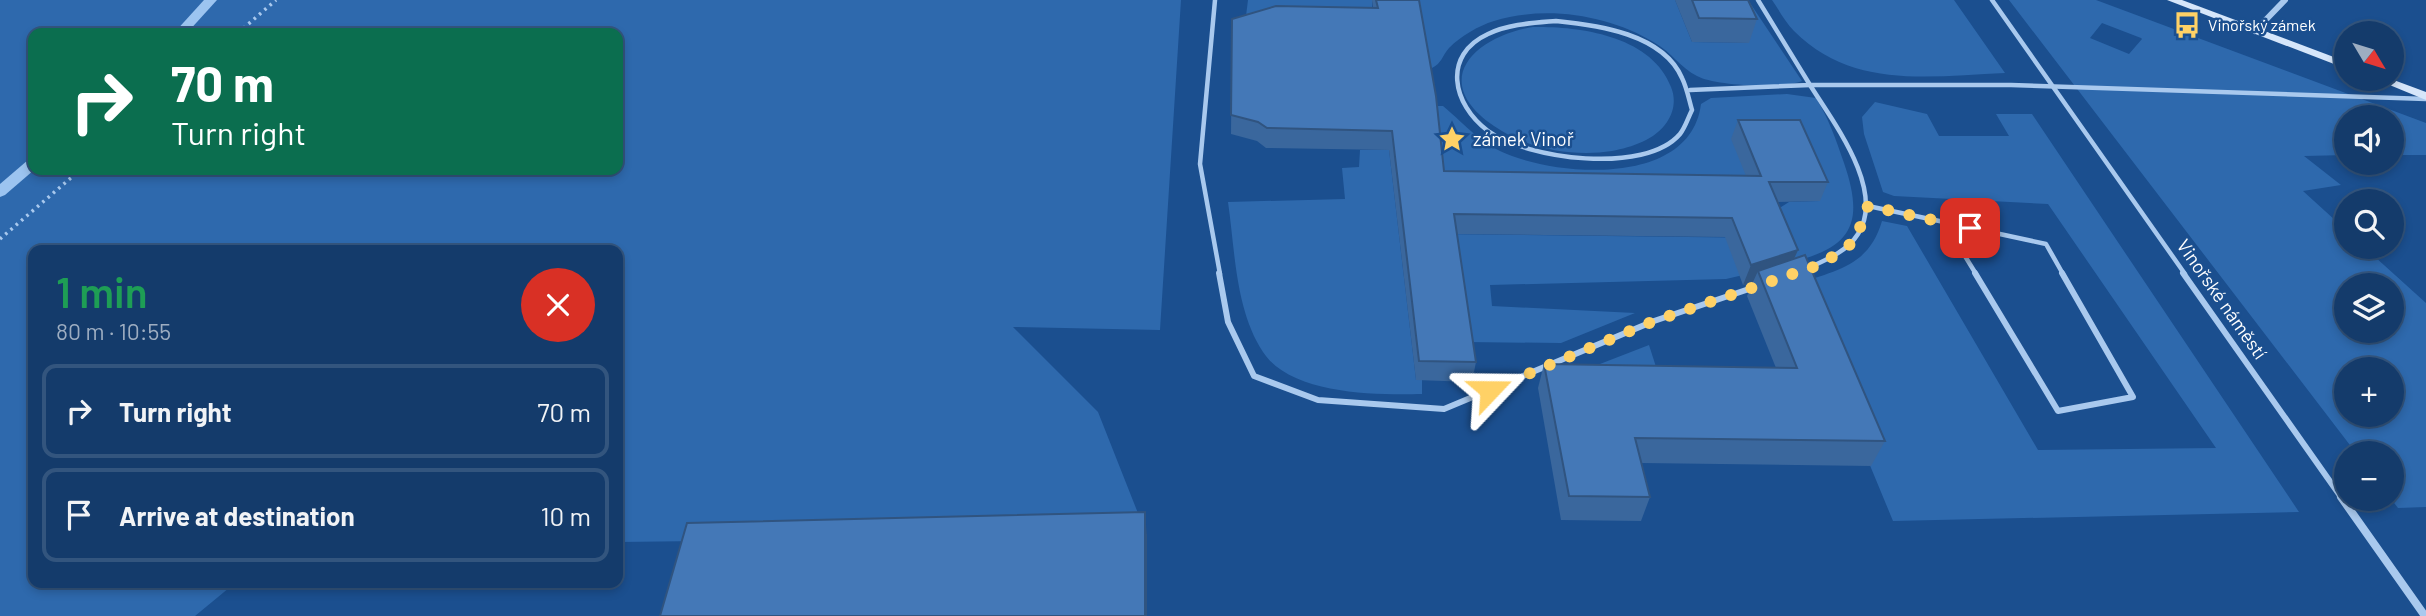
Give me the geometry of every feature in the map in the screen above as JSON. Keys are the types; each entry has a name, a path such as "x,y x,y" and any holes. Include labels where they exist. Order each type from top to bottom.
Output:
{"main road":[{"path":"2172,0 2334,61"},
{"path":"2404,88 2426,97"}],"street":[{"path":"2255,31 2285,0"},
{"name":"Vinořské náměstí","path":"2351,511 2425,616"}],"lane":[{"path":"1215,0 1200,164 1228,322 1254,376 1318,400 1444,409 1654,321 1758,286"},
{"path":"1758,0 1858,162 1868,206 1855,241 1822,264 1796,272"},
{"name":"Vinořské náměstí","path":"1992,0 2334,487"},
{"path":"1556,21 1591,24 1625,34 1645,44 1677,69 1690,90 1692,115 1678,136 1651,153 1614,161 1571,161 1529,151 1493,134 1468,112 1456,88 1458,64 1470,46 1493,32 1522,23 1556,21"},
{"path":"1690,90 1810,85 2426,97"},
{"path":"1868,206 1944,222 2046,244 2133,397 2058,411 1944,222"}],"path":[{"path":"244,28 276,0"},
{"path":"0,239 74,175"}],"shaded area":[{"path":"0,0 1181,0 1160,330 1013,327 1098,412 1147,536 623,542 623,245 28,245 28,588 229,588 195,616 0,616"},
{"path":"1248,0 1372,0 1372,27 1245,24"},
{"path":"1401,0 1675,0 1692,42 1748,43 1748,0 1802,81 1765,86 1706,79 1691,73 1661,47 1637,33 1598,20 1556,14 1514,16 1482,26 1454,44 1432,68 1425,66"},
{"path":"1772,0 1954,0 2005,73 1921,77 1867,71 1841,63 1817,50 1794,31"},
{"path":"2009,0 2096,0 2334,89 2334,91 2378,105 2334,105 2334,155 2304,156 2341,185 2303,191 2334,219 2334,259 2377,259 2393,273 2334,273 2334,343 2404,343 2404,283 2426,303 2426,507 2404,508 2404,441 2347,441 2336,427 2404,427 2404,357 2334,357 2334,424","holes":["2102,23 2141,38 2129,54 2090,38"]},
{"path":"1533,27 1592,32 1631,45 1648,56 1662,70 1673,92 1674,105 1667,122 1656,134 1642,142 1597,153 1566,152 1536,146 1494,126 1474,109 1464,93 1462,78 1467,63 1477,51 1493,40"},
{"path":"1787,94 1816,98 1838,146 1853,202 1848,230 1839,241 1827,250 1788,263 1778,209 1789,202 1819,201 1753,196 1429,191 1432,106 1443,106 1483,141 1501,152 1536,163 1594,170 1624,168 1652,161 1675,149 1692,130 1701,104 1711,98"},
{"path":"1875,102 1927,114 1939,136 2009,136 1996,114 2032,114 2299,512 1893,521 1795,284 1837,270 1860,257 1869,248 1882,221 1907,226 2038,450 2216,448 2048,204 1894,196 1883,192 1864,134 1862,117"},
{"path":"2404,115 2426,123 2426,155 2404,155"},
{"path":"1360,150 1389,150 1416,380 1422,380 1422,394 1336,390 1293,377 1276,366 1263,352 1241,298 1228,202 1345,199 1342,168 1359,167"},
{"path":"1436,234 1771,238 1752,273 1726,279 1490,285 1492,306 1635,313 1561,343 1467,342"},
{"path":"1649,345 1657,370 1538,388"}],"building":[{"path":"1376,0 1419,0 1436,96 1444,171 1761,176 1738,120 1800,120 1828,182 1769,182 1798,250 1751,265 1732,218 1454,214 1476,362 1419,361 1392,131 1267,128 1258,122 1231,115 1232,19 1276,6 1378,8"},
{"path":"1692,0 1748,0 1757,19 1699,18"},
{"path":"1805,255 1885,441 1635,438 1650,497 1569,496 1544,364 1797,368 1758,271"},
{"path":"1145,512 1145,616 660,616 687,523"}],"waterway":[{"path":"185,28 211,0"},
{"path":"0,192 28,167"}],"place":[{"name":"Vinořský zámek","path":"2187,25"},
{"name":"zámek Vinoř","path":"1452,139"}],"route":[{"path":"1490,390 1654,321 1822,264 1855,241 1868,206 1970,228"}]}
